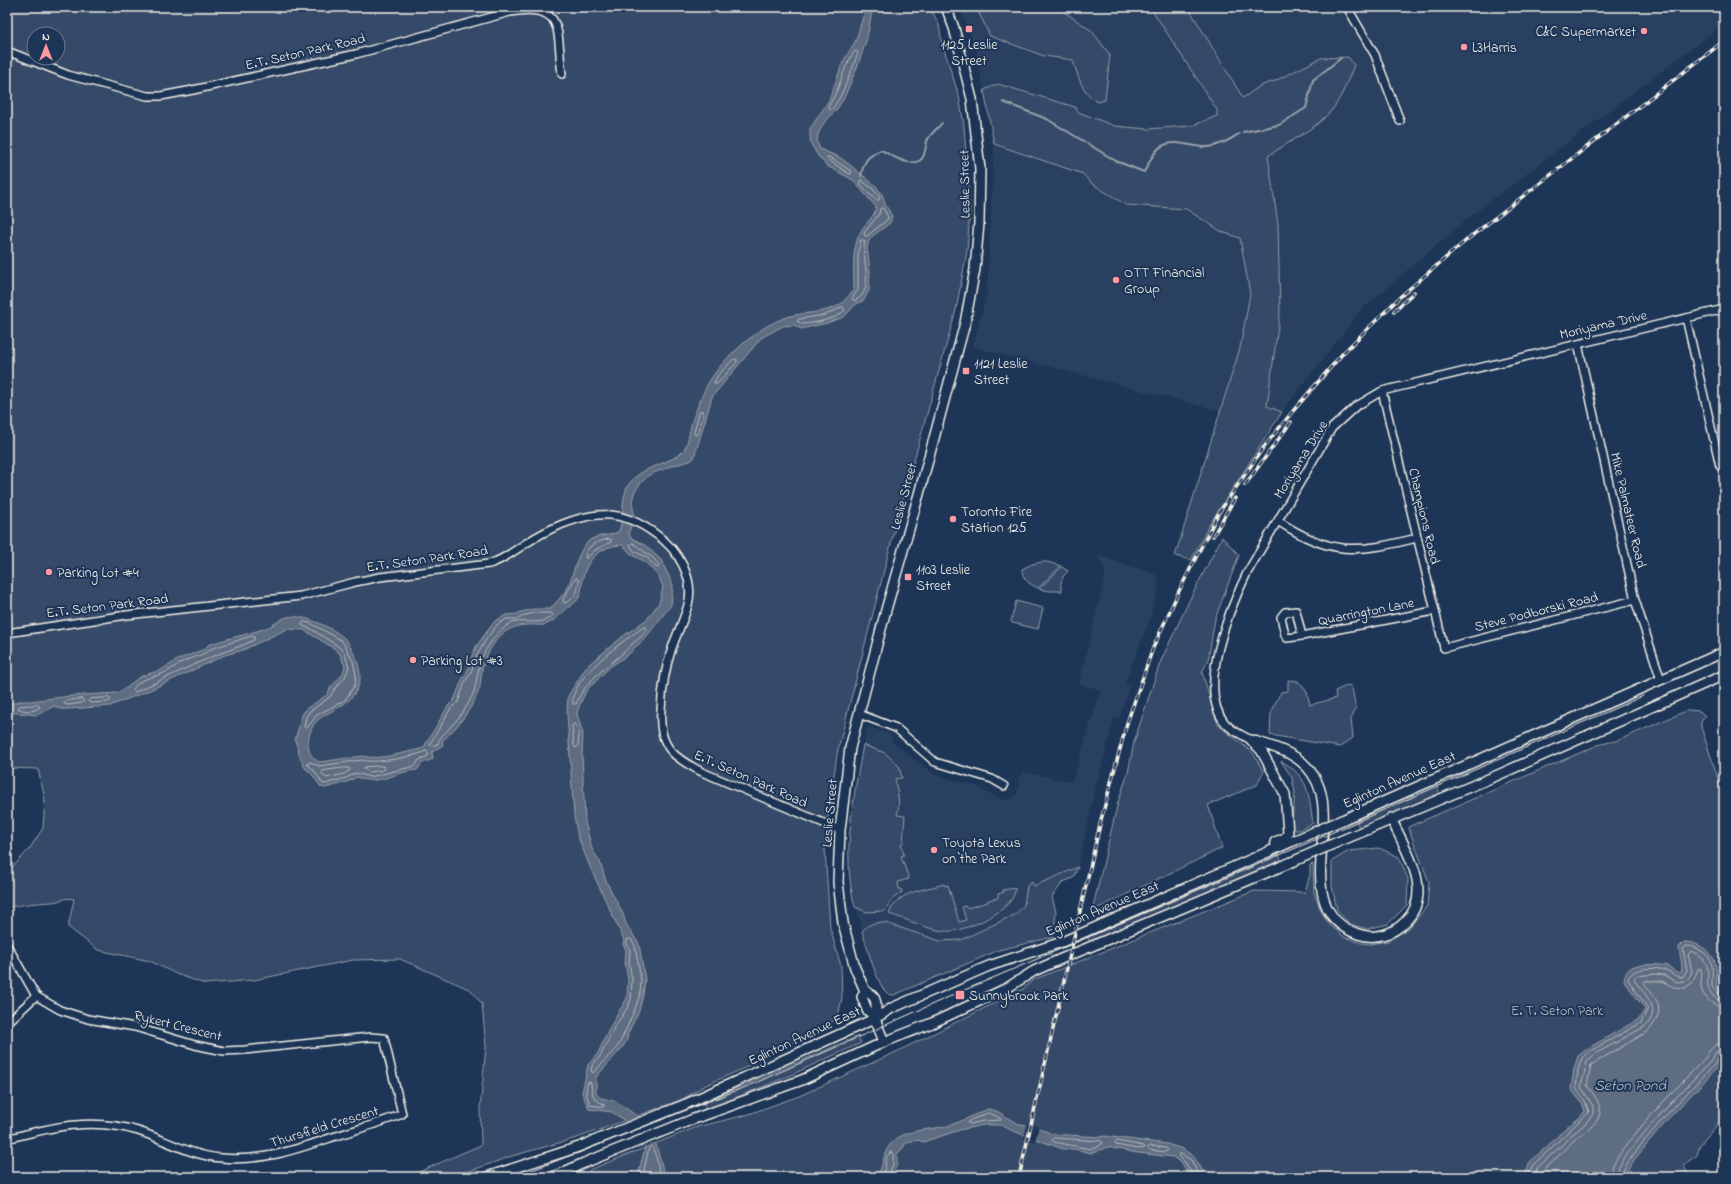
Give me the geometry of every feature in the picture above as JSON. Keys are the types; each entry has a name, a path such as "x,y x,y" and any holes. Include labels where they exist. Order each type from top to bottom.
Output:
{"main road":[{"name":"Leslie Street","path":"884,1042 876,1018 867,1010 862,997 865,991 855,968 843,923 838,882 840,830 850,748 886,610 965,323 975,269 979,223 980,169 972,99 954,28 946,7"},
{"name":"Eglinton Avenue East","path":"487,1177 579,1147 686,1104 876,1018 892,1008 989,966 1062,942 1724,652"},
{"path":"553,1177 691,1120 802,1080 884,1042 932,1023 1006,988 1034,971 1061,959 1294,861 1391,818 1498,775 1724,675"},
{"path":"1251,740 1299,758 1313,773 1322,794 1320,869 1321,884 1326,904 1329,913 1342,927 1361,935 1379,936 1398,928 1407,920 1415,908 1418,898 1417,878 1391,818"},
{"path":"1202,881 1230,864 1285,838 1288,834 1285,794 1261,750 1251,740"}],"street":[{"path":"1347,7 1375,55 1400,121"},
{"name":"E.T. Seton Park Road","path":"7,51 68,75 147,96 161,96 356,54 510,12 531,9 540,10 547,14 558,30 562,74"},
{"name":"Moriyama Drive","path":"1251,740 1236,732 1226,724 1216,704 1213,684 1225,628 1238,592 1247,573 1332,428 1355,407 1382,391 1724,309"},
{"path":"1686,318 1722,466"},
{"name":"Mike Palmateer Road","path":"1578,344 1635,600 1661,680"},
{"name":"Champions Road","path":"1382,391 1444,648"},
{"name":"E.T. Seton Park Road","path":"7,633 128,615 301,596 380,577 489,564 499,561 529,541 546,532 578,519 599,514 621,517 633,520 645,526 662,539 671,548 684,568 689,584 688,605 671,651 662,691 660,729 668,748 684,762 702,772 840,830"},
{"path":"1278,521 1314,542 1339,549 1361,549 1417,538"},
{"name":"Steve Podborski Road","path":"1444,648 1635,600"},
{"name":"Quarrington Lane","path":"1302,636 1434,611"},
{"path":"859,714 896,728 936,762 992,779 1004,786"},
{"path":"7,945 36,996 7,1023"},
{"name":"Rykert Crescent","path":"36,996 60,1010 88,1019 135,1027 195,1045 224,1051 370,1037 384,1038 394,1078"},
{"name":"Thursfield Crescent","path":"7,1139 36,1131 73,1124 94,1124 137,1131 191,1152 221,1158 270,1157 402,1114 394,1078"}],"shaded area":[{"path":"959,7 1150,7 1217,110 1218,116 1191,126 1147,129 1115,126 1077,112 1075,107 998,84 984,90 974,43"},
{"path":"1188,7 1724,7 1724,24 1471,216 1361,310 1282,412 1267,406 1280,312 1242,96"},
{"path":"994,144 1084,174 1091,183 1126,205 1186,209 1222,232 1240,238 1250,294 1240,348 1220,411 973,347 987,292"},
{"path":"1097,555 1154,574 1158,578 1159,584 1149,622 1125,682 1130,685 1119,718 1114,719 1095,790 1078,867 1073,878 1063,882 1052,897 1056,912 1053,937 999,950 894,995 888,994 883,989 871,961 850,886 849,866 852,814 866,730 869,727 890,734 893,743 936,775 979,787 983,791 1005,800 1009,800 1016,796 1020,785 1017,779 1024,772 1072,782 1101,690 1079,684 1106,571"}],"green space":[{"path":"7,7 930,7 939,25 942,43 959,96 964,126 970,211 967,251 956,310 894,532 838,749 829,806 825,849 830,928 841,966 842,998 838,1016 832,1022 740,1070 704,1086 683,1099 577,1138 512,1156 453,1177 401,1177 414,1174 481,1145 480,1109 486,1047 482,1004 471,990 400,959 353,960 254,980 205,984 176,974 150,961 98,950 68,927 74,899 7,908 7,873 30,848 43,828 45,799 38,769 7,768"},
{"path":"976,7 1057,7 1092,31 1110,55 1105,100 1097,102 1084,89 1073,60 1044,56 990,36"},
{"path":"1150,7 1188,7 1243,98 1260,86 1275,81 1321,58 1348,57 1354,65 1342,94 1336,105 1326,117 1268,156 1278,224 1280,312 1267,406 1282,412 1208,527 1191,560 1175,556 1240,348 1250,294 1240,238 1222,232 1186,209 1126,205 1091,183 1083,174 994,144 984,90 998,84 1075,107 1078,112 1115,126 1147,129 1191,126 1217,116 1217,110"},
{"path":"1222,537 1239,555 1215,619 1208,661 1202,672 1218,725 1253,753 1264,772 1257,785 1208,805 1222,848 1092,911 1118,802 1128,773 1134,742 1160,663 1189,601"},
{"path":"1042,562 1061,566 1038,588 1027,581 1023,576 1022,569 1032,564"},
{"path":"1062,567 1068,571 1062,580 1062,591 1039,589"},
{"path":"1016,601 1043,608 1038,629 1012,623 1011,621"},
{"path":"1288,680 1298,681 1307,692 1310,705 1336,698 1335,691 1349,685 1352,688 1356,709 1351,719 1353,738 1340,747 1270,735 1271,711 1281,692 1288,691"},
{"name":"E. T. Seton Park","path":"1688,710 1700,711 1705,716 1701,722 1701,727 1724,796 1724,1116 1700,1145 1697,1155 1685,1164 1688,1177 591,1177 589,1170 697,1127 746,1115 799,1096 894,1053 1023,989 1033,980 1254,891 1305,892 1310,875 1310,865 1313,864 1314,893 1322,913 1329,924 1344,937 1361,943 1370,944 1388,941 1409,928 1427,906 1429,882 1408,827 1598,745 1619,740"},
{"path":"863,745 885,753 899,766 902,778 895,779 899,802 897,815 905,816 903,843 901,844 904,855 901,856 909,879 898,882 899,889 901,889 902,892 891,900 885,911 867,912 855,907 851,887 849,867 850,826"},
{"path":"1281,761 1298,773 1303,780 1308,794 1313,823 1300,830 1291,830 1295,793 1292,778"},
{"path":"1436,784 1440,794 1359,828 1356,820"},
{"path":"1379,848 1399,857 1408,879 1407,905 1388,924 1367,929 1350,924 1337,910 1332,886 1332,861 1349,851"},
{"path":"1279,854 1281,860 1090,942 1087,937"},
{"path":"1078,867 1073,878 1063,882 1052,897 1056,912 1053,937 999,950 894,995 888,994 883,988 872,963 862,931 867,926 875,923 886,923 940,941 961,940 1016,914 1024,905 1027,886 1032,882 1034,886"},
{"path":"944,884 945,886 948,885 959,922 966,920 962,907 965,906 966,908 969,908 988,902 988,900 998,898 998,894 1004,892 1003,890 1015,888 1014,896 999,912 975,924 952,931 930,928 889,914 898,900 905,896 920,890"},
{"path":"858,1036 861,1043 784,1078 706,1110 703,1103"}],"water":[{"path":"866,7 872,7 872,11 867,38 858,65 844,98 837,109 824,123 818,134 817,142 820,149 841,158 876,186 883,196 885,204 892,216 890,223 870,238 867,247 870,271 869,290 864,300 855,305 844,317 827,323 801,329 794,325 783,326 761,338 712,397 694,458 690,461 671,466 649,475 640,484 634,493 632,503 634,514 629,533 630,537 646,546 661,560 673,585 671,605 643,641 629,654 610,667 586,691 577,714 583,734 582,755 585,822 592,849 600,862 606,881 623,914 626,924 639,944 645,980 639,1011 628,1033 627,1040 622,1048 596,1077 596,1093 600,1098 616,1101 645,1122 653,1134 665,1177 645,1177 639,1171 645,1148 639,1130 612,1112 589,1109 582,1093 588,1065 598,1053 610,1027 627,998 628,979 625,962 626,950 623,945 624,940 590,867 578,837 574,816 567,713 568,696 587,666 622,637 647,619 659,603 663,587 659,577 645,562 631,554 623,545 609,547 593,558 585,570 581,592 578,599 554,620 544,625 518,626 508,630 499,637 486,658 482,669 480,687 469,710 454,730 442,741 443,745 432,752 433,759 422,763 417,770 372,780 365,780 357,777 347,782 325,788 321,787 311,773 305,768 295,740 302,715 307,708 327,695 331,687 342,675 345,667 340,654 335,649 304,630 287,629 243,650 225,655 150,690 110,706 60,709 54,706 37,715 7,712 7,703 70,696 117,693 128,687 142,676 161,670 179,659 205,649 208,645 269,627 287,617 301,617 331,629 348,642 357,660 360,678 358,687 348,701 321,718 312,728 308,747 312,756 319,762 363,756 384,757 421,749 424,747 448,706 454,700 477,645 495,621 506,615 517,614 534,609 550,609 567,588 579,555 586,544 594,538 619,531 622,519 624,495 626,489 634,478 648,469 671,459 683,451 687,443 692,420 703,394 708,383 719,367 747,341 767,326 791,316 831,309 842,303 854,290 854,252 861,231 872,217 876,207 853,180 827,166 818,156 811,144 810,129 829,100 843,62 856,40"},
{"name":"Seton Pond","path":"1684,942 1702,947 1711,954 1714,959 1717,974 1716,986 1724,994 1724,1055 1719,1066 1671,1116 1634,1160 1624,1177 1523,1177 1529,1163 1585,1111 1581,1102 1571,1089 1574,1069 1578,1056 1590,1047 1639,1019 1645,1009 1624,981 1627,971 1635,966 1664,965 1681,973 1682,967 1679,947"},
{"path":"988,1109 997,1111 1016,1123 1039,1128 1052,1134 1104,1136 1167,1144 1183,1149 1194,1157 1203,1171 1204,1177 1191,1177 1182,1164 1173,1157 1138,1153 1107,1147 1091,1153 1074,1149 1063,1149 1013,1131 1001,1125 983,1125 960,1130 923,1142 916,1140 905,1144 897,1154 897,1165 890,1177 855,1177 879,1172 885,1153 889,1146 902,1136 918,1131 951,1125"}],"pier":[{"path":"640,1116 647,1120 655,1133 657,1142 642,1147 637,1131 623,1123"},
{"path":"1027,1124 1039,1126 1035,1142 1024,1138"}],"waterway":[{"path":"1243,132 1279,125 1306,108 1313,80 1341,58"},
{"path":"1003,102 1047,119 1116,161 1144,172 1157,150 1164,145 1169,143 1180,143 1208,147 1224,142 1239,134"},
{"path":"861,176 863,166 869,157 881,150 902,161 914,163 919,161 924,155 929,137 942,123"}],"tram line":[{"path":"515,1177 753,1084 960,992 1331,833 1643,696"}],"railway":[{"path":"1019,1177 1101,820 1127,723 1153,648 1179,591 1218,514 1263,448 1293,411 1344,352 1401,296 1469,238 1724,41"},
{"path":"1394,311 1414,292"},
{"path":"1245,485 1291,422"},
{"path":"1213,536 1235,498"}],"place":[{"name":"1125 Leslie Street","path":"969,29"},
{"name":"C&C Supermarket","path":"1644,31"},
{"name":"L3Harris","path":"1464,47"},
{"name":"OTT Financial Group","path":"1116,280"},
{"name":"1121 Leslie Street","path":"966,371"},
{"name":"Toronto Fire Station 125","path":"953,519"},
{"name":"Parking Lot #4","path":"49,572"},
{"name":"1103 Leslie Street","path":"908,577"},
{"name":"Parking Lot #3","path":"413,660"},
{"name":"Toyota Lexus on the Park","path":"934,850"},
{"name":"Sunnybrook Park","path":"960,995"}]}
